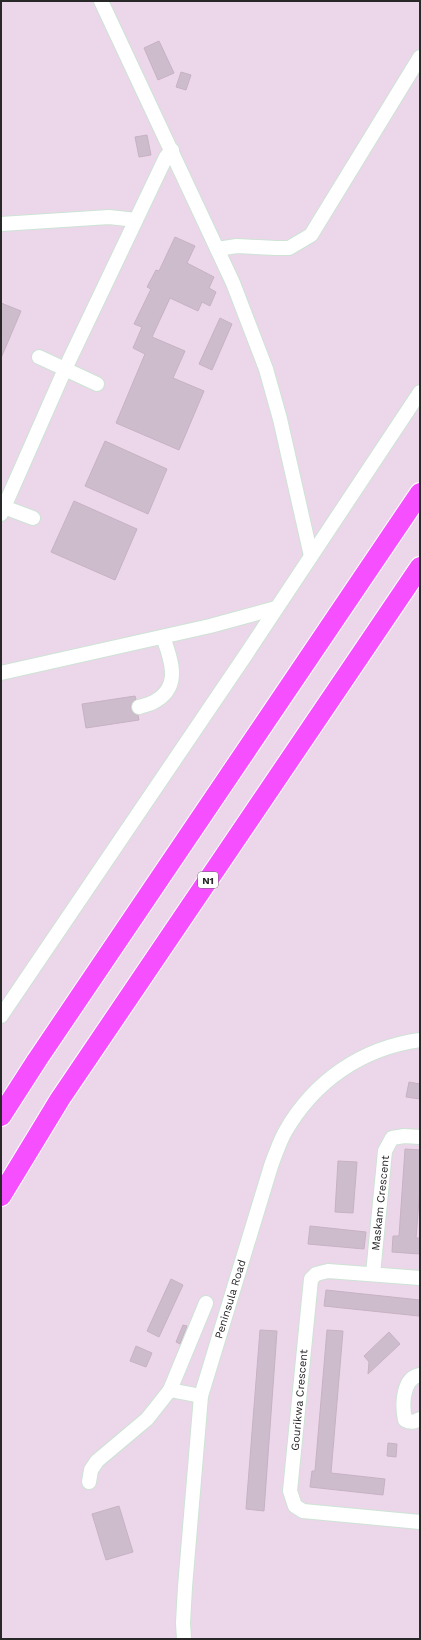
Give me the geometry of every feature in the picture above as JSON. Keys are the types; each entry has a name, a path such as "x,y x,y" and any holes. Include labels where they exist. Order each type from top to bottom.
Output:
{"highway":[{"path":"1,1116 37,1060 420,493"},
{"name":"N1","path":"1,1196 60,1099 420,567"}],"street":[{"path":"101,1 233,283 266,369 280,419 311,556"},
{"path":"217,249 237,246 289,248 311,236 420,57"},
{"path":"33,518 2,509 65,369 166,157 172,150"},
{"path":"1,223 109,217 136,220"},
{"path":"39,357 97,384"},
{"path":"1,1016 420,392"},
{"path":"1,673 210,626 276,608"},
{"path":"140,707 157,701 165,694 171,685 173,672 170,657 163,637"},
{"name":"Peninsula Road","path":"184,1639 183,1623 186,1580 201,1396 270,1166 284,1133 293,1119 316,1090 338,1071 377,1050 392,1045 420,1040"},
{"name":"Maskam Crescent","path":"373,1274 385,1151 392,1138 404,1136 420,1137"},
{"name":"Gourikwa Crescent","path":"420,1278 328,1271 316,1274 311,1279 290,1491 295,1506 303,1511 420,1522"},
{"path":"89,1482 91,1470 97,1461 147,1419 170,1390 206,1303"},
{"path":"420,1375 416,1376 410,1381 406,1387 403,1412 405,1420 409,1422 415,1422 420,1419"},
{"path":"170,1390 201,1396"}],"building":[{"path":"159,41 174,73 158,80 144,48"},
{"path":"181,72 191,75 186,90 176,87"},
{"path":"147,135 151,155 139,157 135,137"},
{"path":"175,237 195,246 187,263 214,277 209,288 216,292 210,306 202,302 198,311 170,298 152,337 185,351 173,378 204,391 179,450 116,423 145,354 133,348 142,327 134,324 151,289 147,287 156,270 159,271"},
{"path":"1,303 21,311 1,358"},
{"path":"220,318 232,324 212,370 199,364"},
{"path":"105,441 167,469 148,514 85,486"},
{"path":"74,501 137,529 115,580 51,552"},
{"path":"135,696 136,699 131,705 131,709 138,715 139,720 86,728 82,704"},
{"path":"409,1082 420,1084 420,1099 406,1097"},
{"path":"405,1149 420,1150 420,1188 416,1238 420,1238 420,1254 392,1252 393,1236 399,1236"},
{"path":"338,1161 357,1162 353,1213 335,1212"},
{"path":"310,1226 366,1232 364,1249 308,1244"},
{"path":"171,1279 183,1285 159,1337 147,1331"},
{"path":"326,1290 420,1300 419,1316 324,1306"},
{"path":"183,1325 187,1326 180,1344 176,1342"},
{"path":"260,1330 277,1331 264,1511 246,1509"},
{"path":"327,1330 343,1331 331,1473 385,1479 383,1495 310,1487 312,1471 315,1471"},
{"path":"389,1332 400,1344 368,1374 369,1362 364,1356"},
{"path":"136,1346 152,1353 146,1367 130,1361"},
{"path":"388,1443 397,1444 396,1457 387,1456"},
{"path":"119,1506 133,1552 106,1560 92,1514"}]}
